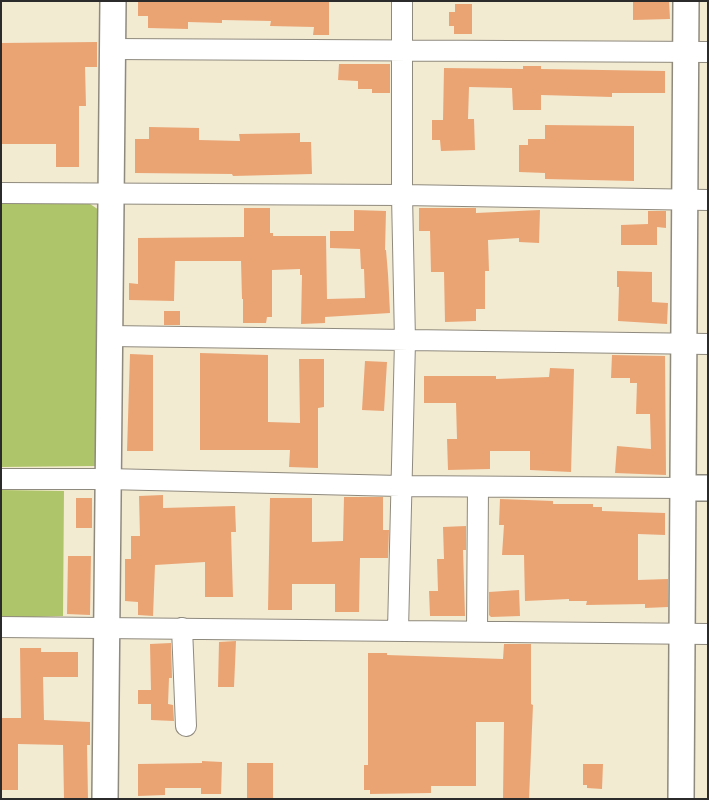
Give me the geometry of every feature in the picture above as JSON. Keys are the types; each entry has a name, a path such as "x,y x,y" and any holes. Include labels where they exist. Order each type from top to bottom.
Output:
{"street":[{"path":"105,799 113,1"},
{"path":"398,630 404,341 402,1"},
{"path":"681,799 683,634 696,488 697,52 686,1"},
{"path":"112,49 697,52"},
{"path":"1,193 696,200"},
{"path":"109,336 696,343"},
{"path":"1,479 107,479 400,486 696,488"},
{"path":"477,631 478,487"},
{"path":"1,627 708,634"},
{"path":"182,628 186,726"}],"green space":[{"path":"1,204 90,204 99,210 95,466 1,467"},
{"path":"1,490 64,491 63,616 1,618"}],"building":[{"path":"138,1 329,1 329,35 313,35 314,27 270,26 271,21 222,20 222,23 188,22 188,29 148,28 148,16 138,16"},
{"path":"633,1 669,1 670,19 633,20"},
{"path":"455,4 472,4 472,34 454,34 454,26 449,26 449,12 455,12"},
{"path":"97,42 97,67 85,67 86,106 79,106 79,167 56,167 56,144 1,144 1,43"},
{"path":"339,64 390,64 390,93 372,93 372,89 358,89 358,81 338,80"},
{"path":"523,66 541,66 541,69 665,71 665,93 612,93 612,97 541,95 541,110 513,110 512,88 469,87 468,119 474,119 475,150 441,151 440,140 432,140 432,120 443,120 444,68 523,69"},
{"path":"545,125 634,126 634,181 545,179 545,173 519,172 519,145 528,145 528,139 545,139"},
{"path":"149,127 199,128 199,140 240,141 239,134 300,133 300,142 311,142 312,174 233,176 232,174 135,173 135,139 149,139"},
{"path":"244,208 270,208 270,233 273,233 273,236 326,236 327,299 365,298 364,269 361,269 360,249 330,248 330,231 354,231 354,210 386,211 385,250 390,313 325,317 325,323 301,324 302,275 300,275 300,269 272,270 272,317 267,317 266,323 243,323 241,261 175,261 174,301 129,300 129,283 138,284 138,238 244,237"},
{"path":"419,208 476,208 476,213 540,210 539,243 519,242 519,238 488,240 489,271 485,271 485,309 476,309 476,321 445,322 444,272 431,272 430,231 419,231"},
{"path":"648,211 666,211 666,228 657,227 657,245 621,245 621,225 648,224"},
{"path":"617,271 652,272 652,302 668,303 667,324 618,321 619,287 617,287"},
{"path":"164,311 180,311 180,325 164,325"},
{"path":"200,353 268,355 268,422 300,423 299,359 324,359 324,407 318,408 318,468 289,467 290,450 200,450"},
{"path":"130,354 153,355 153,451 127,451"},
{"path":"612,355 665,356 666,475 615,473 617,446 651,449 650,414 636,414 637,383 630,383 630,378 611,378"},
{"path":"365,361 387,362 384,411 362,410"},
{"path":"550,368 574,369 571,472 530,470 530,451 490,451 490,469 448,470 447,439 457,439 456,403 424,403 424,376 496,376 496,379 549,377"},
{"path":"163,495 163,508 235,506 236,532 231,532 233,597 205,597 205,562 155,565 153,616 138,615 138,602 125,601 125,559 131,559 131,536 140,536 139,496"},
{"path":"344,497 383,497 383,530 389,530 388,558 360,558 359,612 335,612 335,584 292,584 292,610 268,610 270,498 312,498 312,542 343,541"},
{"path":"76,498 92,498 92,528 76,528"},
{"path":"500,499 553,501 553,504 593,504 593,507 602,507 602,511 665,513 665,535 638,534 638,580 668,579 668,607 645,608 645,604 586,605 587,601 569,601 569,599 525,601 524,555 502,555 504,525 499,525"},
{"path":"466,526 466,550 463,550 465,616 430,616 429,591 438,591 437,559 444,559 443,527"},
{"path":"68,556 91,556 90,615 67,614"},
{"path":"519,590 520,616 491,617 489,615 489,592"},
{"path":"236,641 234,687 218,687 219,642"},
{"path":"171,643 172,678 169,678 168,704 173,705 174,721 151,720 151,704 138,704 138,690 151,690 150,644"},
{"path":"504,644 531,644 531,704 533,705 529,799 503,799 504,722 476,722 476,786 431,786 431,793 370,794 370,790 364,790 364,765 368,765 368,653 503,659"},
{"path":"20,648 41,648 41,652 78,652 78,677 43,677 44,720 90,722 90,745 87,745 88,799 64,799 63,745 18,744 18,790 1,790 1,718 21,718"},
{"path":"202,761 222,762 221,794 201,794 201,788 165,788 165,795 138,796 138,764 202,763"},
{"path":"247,763 273,763 273,799 247,799"},
{"path":"583,764 603,764 602,789 587,788 587,785 583,785"}]}
